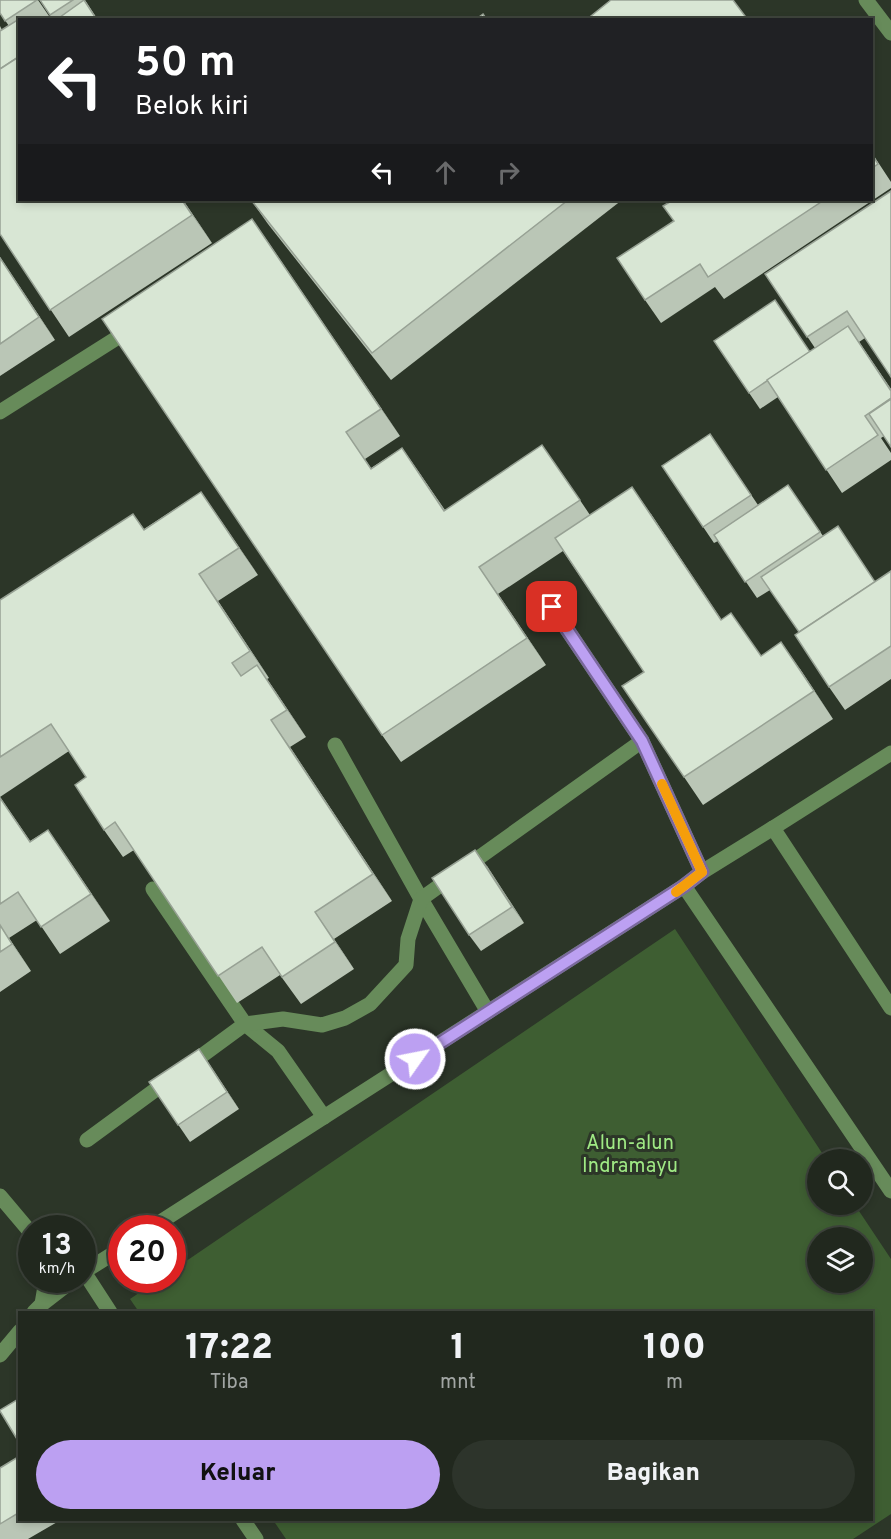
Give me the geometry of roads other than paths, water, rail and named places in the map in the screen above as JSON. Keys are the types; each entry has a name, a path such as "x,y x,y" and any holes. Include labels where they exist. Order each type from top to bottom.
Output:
{"street":[{"path":"866,0 891,33"},
{"path":"0,412 141,323"},
{"path":"552,607 642,741 702,872"},
{"path":"87,1140 246,1024 283,1019 322,1025 345,1018 370,1004 406,965 408,939 422,900 642,741"},
{"path":"335,745 488,1012"},
{"path":"172,1215 684,886 702,872 891,753"},
{"path":"773,828 891,1008"},
{"path":"684,886 891,1191"},
{"path":"153,889 246,1024 278,1051 324,1117"},
{"path":"0,1196 18,1217"},
{"path":"38,1308 42,1293"},
{"path":"38,1308 57,1293"},
{"path":"95,1293 109,1311"},
{"path":"0,1355 18,1333"},
{"path":"244,1521 256,1539"}],"park label":[{"name":"Alun-alun Indramayu","path":"630,1154"}]}
